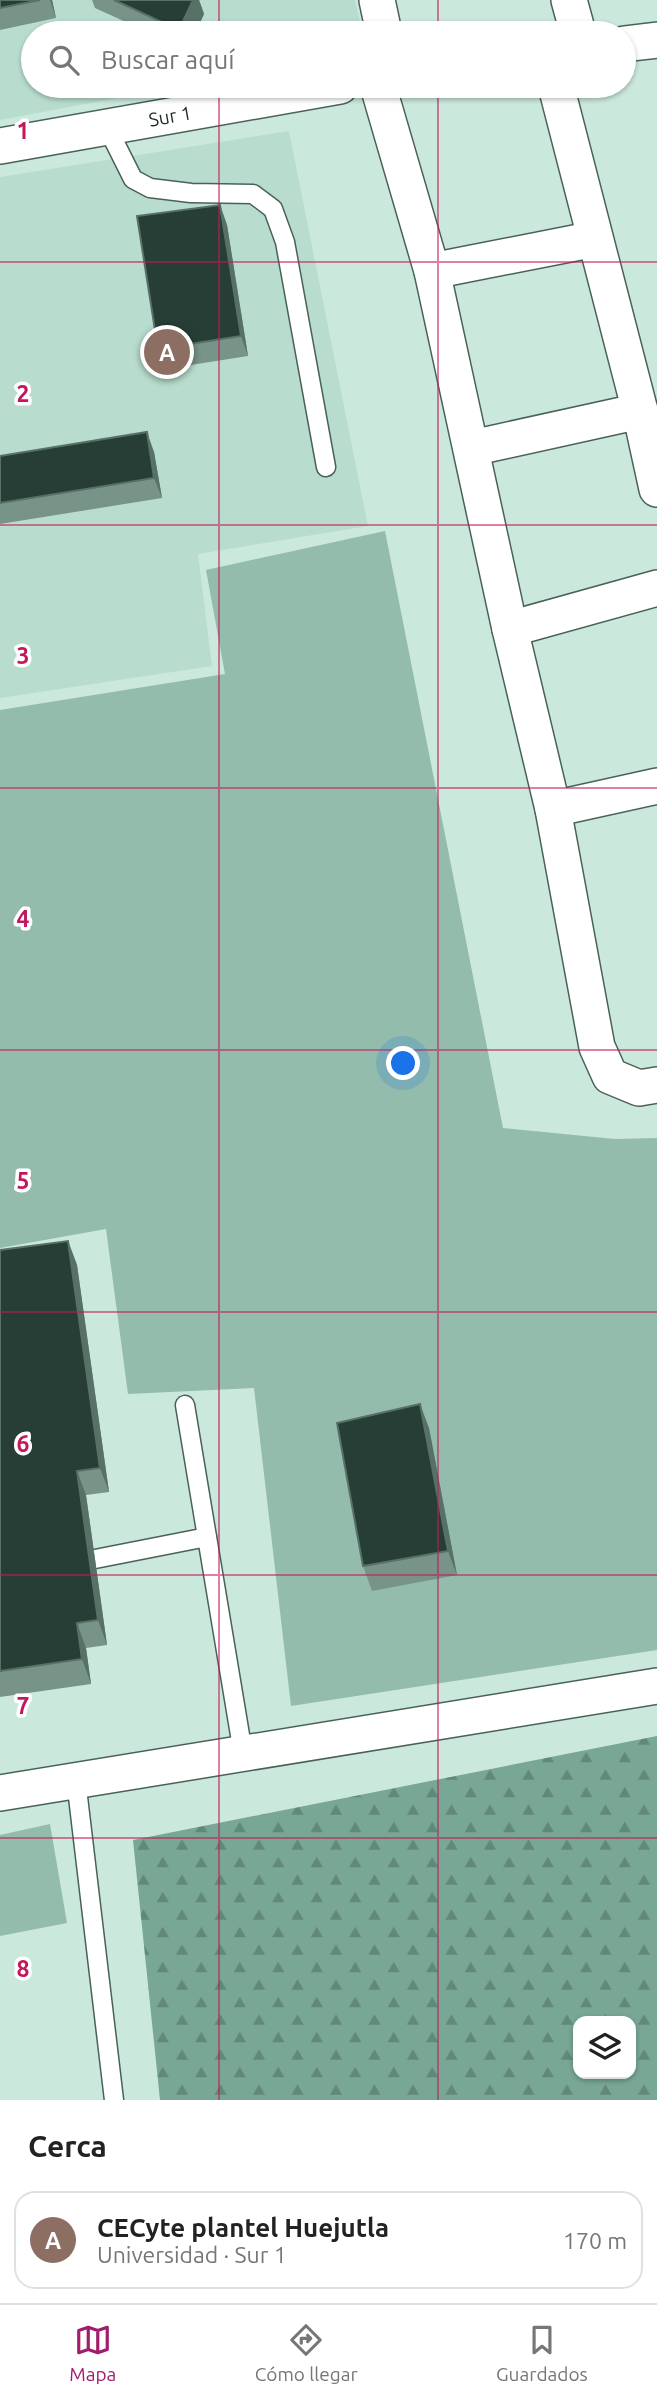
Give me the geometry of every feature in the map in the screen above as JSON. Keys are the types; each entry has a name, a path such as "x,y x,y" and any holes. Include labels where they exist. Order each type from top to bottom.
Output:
{"street":[{"path":"377,0 381,21"},
{"path":"569,0 575,21"},
{"path":"636,43 657,40"},
{"name":"Sur 1","path":"0,146 272,98"},
{"path":"382,98 432,271 552,809 597,1047 610,1076 639,1088 657,1085"},
{"path":"559,98 640,411 657,489"},
{"path":"432,271 595,239"},
{"path":"472,448 640,411"},
{"path":"510,629 657,588"},
{"path":"552,809 657,786"},
{"path":"0,1793 657,1686"}],"lane":[{"path":"107,127 133,179 150,188 191,193 253,194 273,209 285,243 326,467"},
{"path":"184,1405 243,1753"},
{"path":"94,1559 207,1537"},
{"path":"76,1780 114,2100"}],"shaded area":[{"path":"0,0 355,0 360,21 21,21 21,98 118,98 0,120"},
{"path":"289,131 368,526 198,554 212,666 0,698 0,177"},
{"path":"385,531 503,1128 615,1139 657,1138 657,1650 291,1706 254,1388 128,1394 106,1229 0,1248 0,710 225,674 206,570"},
{"path":"50,1824 67,1923 0,1936 0,1835"}],"green space":[{"path":"657,1736 657,2100 160,2100 133,1840"}],"building":[{"path":"0,0 40,0 0,8"},
{"path":"114,0 193,0 183,21 160,21"},
{"path":"220,205 241,336 158,349 137,216"},
{"path":"147,432 154,478 0,503 0,456"},
{"path":"68,1241 100,1468 77,1471 98,1620 77,1623 82,1659 0,1671 0,1250"},
{"path":"420,1404 448,1551 363,1566 337,1423"}],"place":[{"name":"CECyte plantel Huejutla","path":"167,352"}]}
